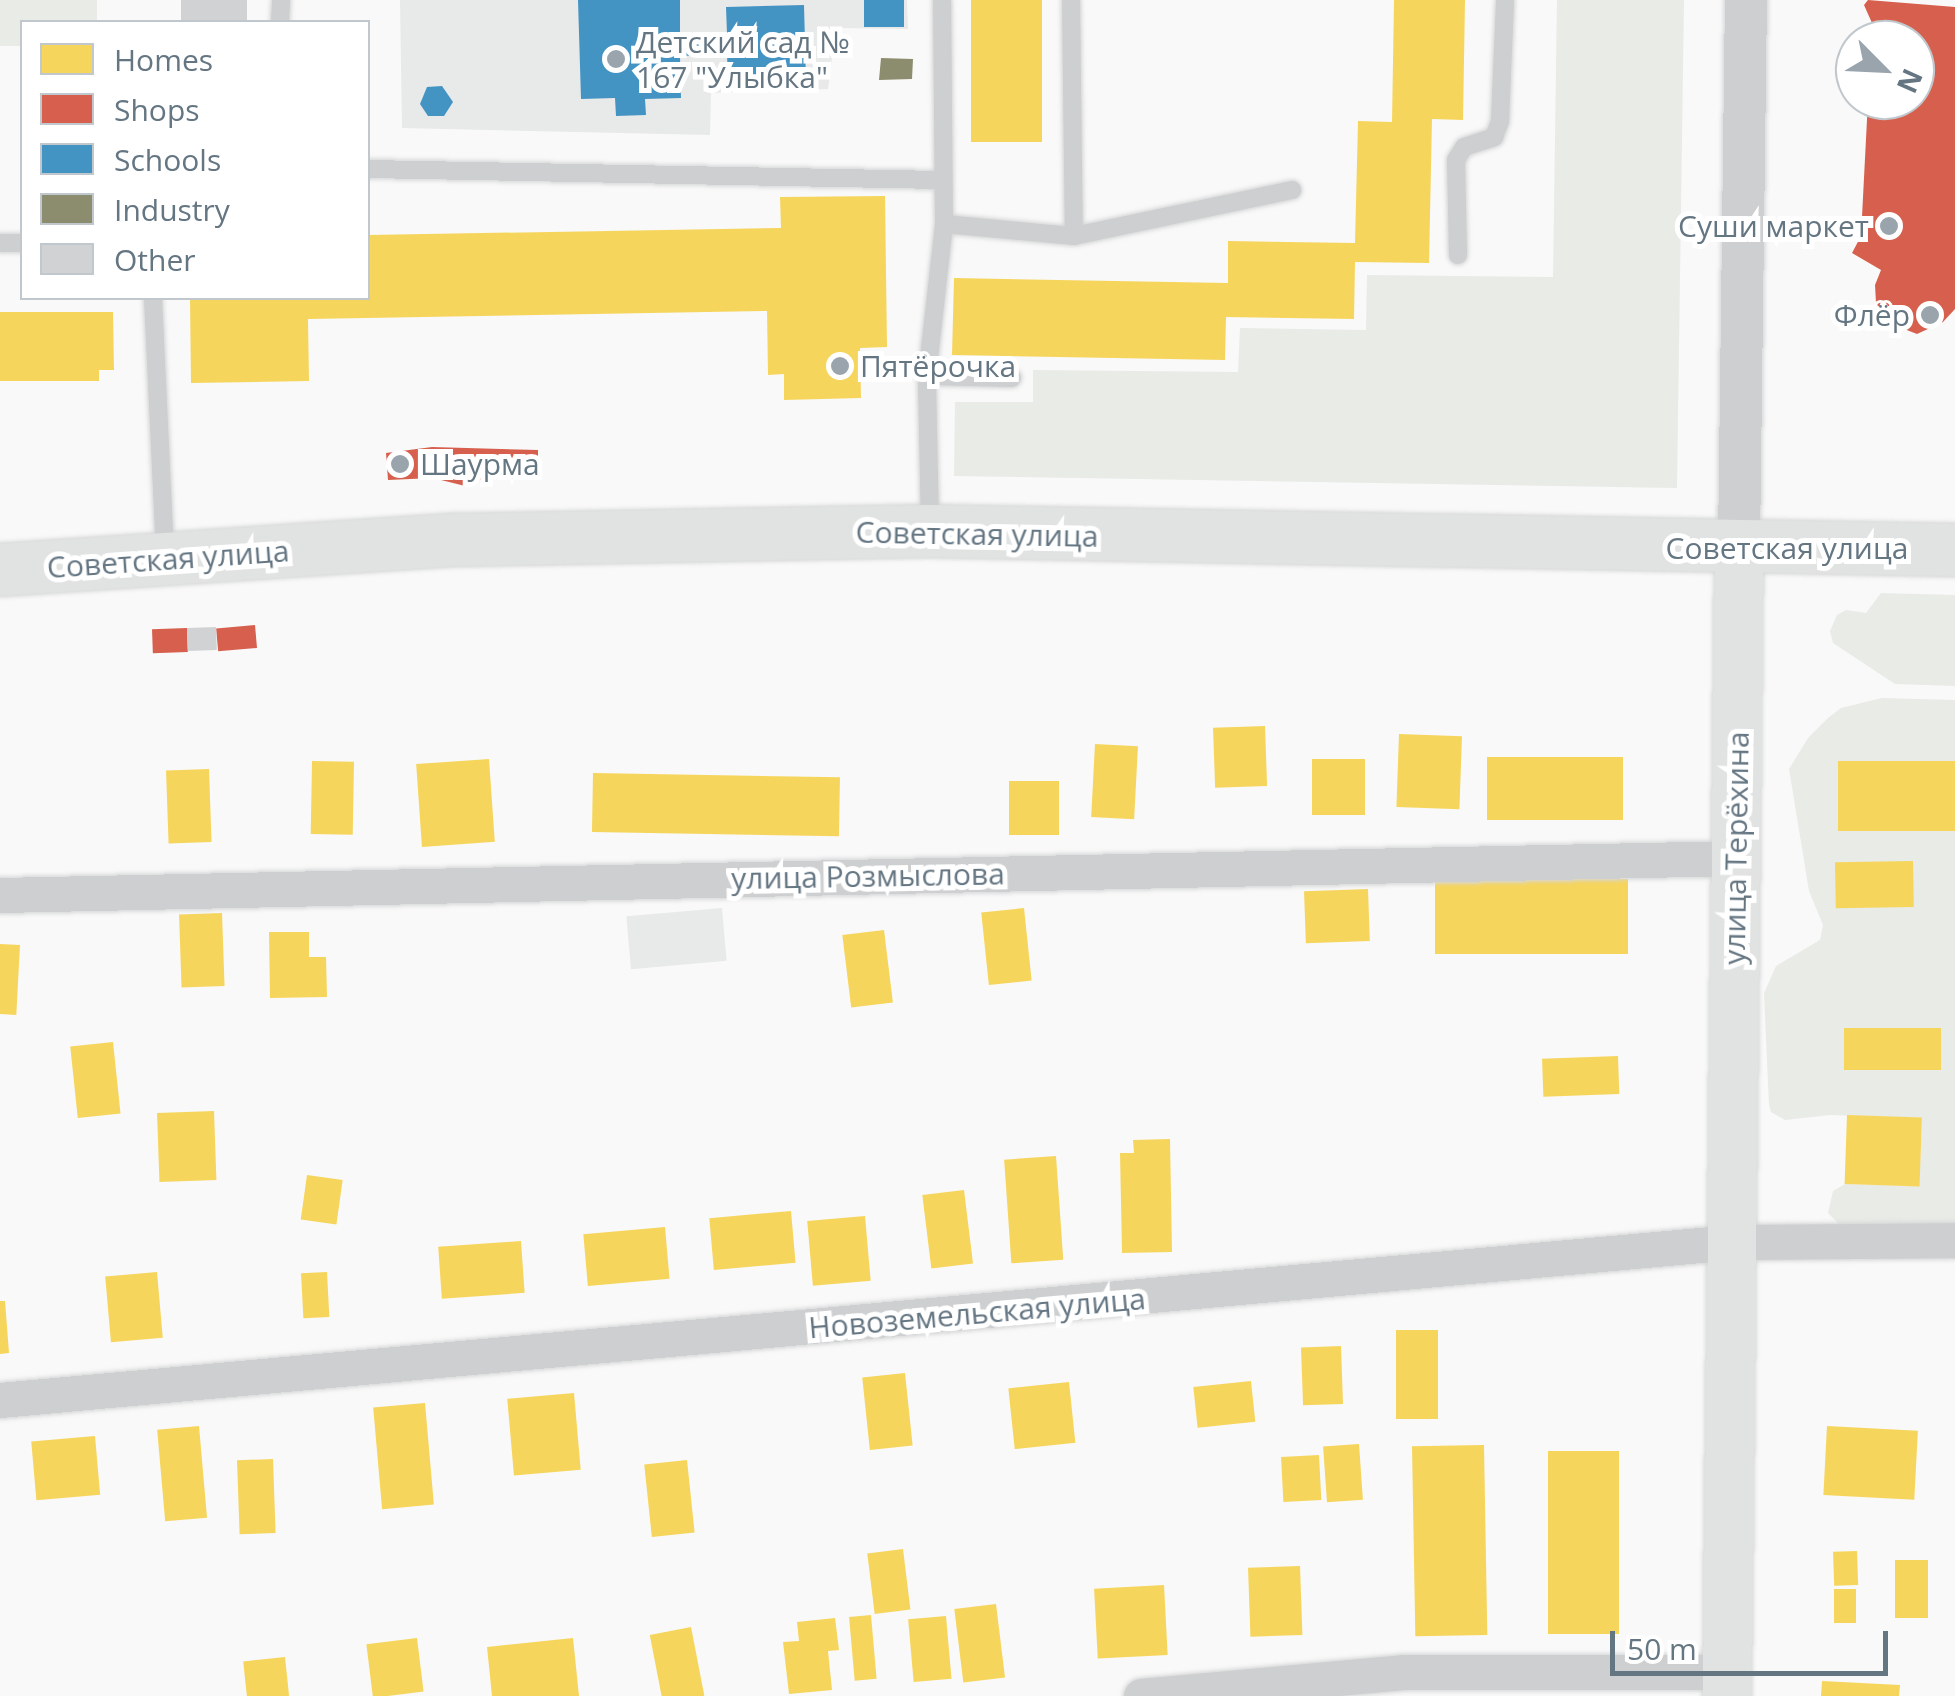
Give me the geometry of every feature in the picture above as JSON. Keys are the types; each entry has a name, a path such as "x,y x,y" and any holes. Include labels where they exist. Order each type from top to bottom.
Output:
{"main road":[{"name":"Советская улица","path":"0,570 456,540 930,531 1955,550"},
{"name":"улица Терёхина","path":"1727,1684 1738,546"}],"street":[{"name":"улица Терёхина","path":"1738,546 1746,0"},
{"name":"улица Розмыслова","path":"0,894 1736,858"},
{"name":"Новоземельская улица","path":"0,1400 1732,1242 1955,1240"},
{"path":"1141,1696 1403,1672 1727,1684"}],"lane":[{"path":"930,531 927,376 944,224 942,0"},
{"path":"1071,0 1074,236"},
{"path":"1458,254 1456,160 1464,148 1494,137 1500,121 1506,0"},
{"path":"370,170 941,180"},
{"path":"944,224 1074,236 1292,190"},
{"path":"153,300 166,558"},
{"path":"927,376 1012,378"}],"shaded area":[{"path":"0,0 97,0 97,20 20,20 20,46 0,46"},
{"name":"Детский сад № 167 \"Улыбка\"","path":"400,0 907,0 908,29 836,28 828,89 711,93 710,135 402,128"},
{"path":"1557,0 1684,0 1677,488 954,476 955,402 1033,402 1033,370 1238,372 1240,328 1366,330 1367,275 1553,277"},
{"path":"1881,593 1955,595 1955,686 1895,684 1833,643 1830,631 1837,615 1846,610 1866,613"},
{"path":"1882,698 1955,700 1955,1227 1839,1224 1828,1213 1833,1191 1845,1184 1919,1186 1922,1118 1830,1115 1785,1120 1771,1112 1769,1105 1764,993 1776,966 1820,940 1823,925 1809,891 1789,769 1808,738 1841,708"},
{"path":"722,908 727,961 631,969 626,916"}],"building: Homes":[{"path":"971,0 1042,0 1042,142 971,142"},
{"path":"1394,0 1465,0 1463,120 1432,119 1429,263 1355,262 1354,319 1226,317 1225,360 952,355 954,278 1228,283 1228,241 1355,243 1358,121 1392,122"},
{"path":"885,196 887,347 860,348 861,398 784,400 784,374 768,375 767,311 308,319 309,381 191,383 190,300 370,300 370,235 781,228 780,197"},
{"path":"0,312 113,312 114,370 99,370 99,381 0,381"},
{"path":"1265,726 1267,786 1215,788 1213,728"},
{"path":"1399,734 1462,736 1459,809 1396,807"},
{"path":"1095,744 1138,746 1134,819 1091,817"},
{"path":"1487,757 1623,757 1623,820 1487,820"},
{"path":"489,759 495,842 422,847 416,764"},
{"path":"1312,759 1365,759 1365,815 1312,815"},
{"path":"312,761 354,762 353,835 311,834"},
{"path":"1838,761 1955,761 1955,831 1838,831"},
{"path":"209,769 212,842 169,843 166,771"},
{"path":"593,773 840,777 839,836 592,832"},
{"path":"1009,781 1059,781 1059,835 1009,835"},
{"path":"1913,861 1914,907 1836,908 1835,862"},
{"path":"1435,879 1628,879 1628,954 1435,954"},
{"path":"1368,889 1370,941 1306,943 1304,891"},
{"path":"1024,908 1032,981 989,985 981,912"},
{"path":"222,913 225,986 182,987 179,915"},
{"path":"884,930 893,1002 851,1008 842,935"},
{"path":"269,932 309,932 309,957 326,957 327,997 270,998"},
{"path":"0,944 20,945 16,1015 0,1014"},
{"path":"1844,1028 1941,1028 1941,1070 1844,1070"},
{"path":"113,1042 121,1114 78,1118 70,1046"},
{"path":"1618,1056 1619,1094 1543,1097 1542,1059"},
{"path":"214,1111 216,1180 159,1182 157,1113"},
{"path":"1847,1115 1922,1118 1920,1187 1845,1184"},
{"path":"1170,1139 1172,1252 1122,1253 1120,1153 1134,1153 1133,1140"},
{"path":"1056,1156 1063,1260 1011,1263 1004,1160"},
{"path":"307,1175 343,1180 336,1225 301,1220"},
{"path":"964,1190 973,1263 931,1269 922,1195"},
{"path":"791,1211 796,1263 714,1270 709,1218"},
{"path":"865,1216 871,1281 813,1286 807,1221"},
{"path":"665,1227 670,1279 588,1286 583,1234"},
{"path":"521,1241 525,1293 442,1299 438,1247"},
{"path":"157,1272 163,1338 111,1342 105,1277"},
{"path":"327,1272 329,1317 303,1318 301,1273"},
{"path":"0,1301 5,1301 9,1353 0,1354"},
{"path":"1396,1330 1438,1330 1438,1419 1396,1419"},
{"path":"1341,1346 1343,1404 1303,1405 1301,1347"},
{"path":"905,1373 913,1446 870,1450 862,1377"},
{"path":"1251,1381 1255,1422 1198,1428 1193,1387"},
{"path":"1069,1382 1075,1443 1015,1449 1008,1388"},
{"path":"574,1393 581,1470 514,1476 507,1399"},
{"path":"425,1403 434,1505 382,1509 373,1408"},
{"path":"199,1426 207,1518 165,1521 157,1430"},
{"path":"1827,1426 1918,1431 1914,1500 1823,1495"},
{"path":"95,1436 100,1495 36,1500 31,1442"},
{"path":"1359,1444 1363,1500 1327,1502 1323,1447"},
{"path":"1484,1445 1487,1635 1415,1636 1412,1446"},
{"path":"1548,1451 1619,1451 1619,1634 1548,1634"},
{"path":"1319,1455 1321,1500 1283,1502 1281,1457"},
{"path":"273,1459 276,1533 240,1534 237,1460"},
{"path":"687,1460 695,1533 652,1537 644,1464"},
{"path":"903,1549 910,1610 875,1614 867,1553"},
{"path":"1857,1551 1858,1585 1834,1586 1833,1552"},
{"path":"1895,1560 1928,1560 1928,1618 1895,1618"},
{"path":"1300,1566 1302,1635 1250,1637 1248,1568"},
{"path":"1164,1585 1168,1655 1098,1659 1094,1589"},
{"path":"1834,1589 1856,1589 1856,1623 1834,1623"},
{"path":"996,1604 1005,1677 963,1683 954,1609"},
{"path":"871,1615 877,1679 855,1681 849,1617"},
{"path":"946,1616 951,1679 914,1682 908,1619"},
{"path":"835,1618 839,1650 828,1651 832,1690 789,1694 783,1642 799,1641 797,1622"},
{"path":"691,1627 704,1696 662,1696 650,1635"},
{"path":"417,1638 424,1692 373,1696 366,1644"},
{"path":"573,1638 579,1696 492,1696 487,1647"},
{"path":"285,1657 289,1696 247,1696 243,1661"},
{"path":"1822,1681 1900,1685 1899,1696 1821,1696"}],"building: Shops":[{"path":"1868,0 1955,7 1955,309 1943,322 1917,334 1886,322 1876,303 1875,285 1881,270 1852,253 1861,236 1867,120 1935,120 1935,20 1871,20 1864,5"},
{"path":"432,447 538,450 538,474 492,475 465,486 433,478 388,480 386,453"},
{"path":"255,625 257,648 218,651 216,628"},
{"path":"187,628 188,652 153,653 152,629"}],"building: Schools":[{"path":"578,0 680,0 680,35 727,34 726,7 804,5 806,80 728,82 727,54 680,56 681,98 645,99 646,115 616,116 615,98 581,99"},
{"path":"864,0 904,0 904,27 864,27"},
{"path":"442,86 453,102 444,116 428,116 420,104 427,87"}],"building: Industry":[{"path":"881,58 913,59 912,79 879,80"}],"building: Other":[{"path":"181,0 247,0 247,20 181,20"},
{"path":"216,627 217,650 188,651 187,628"}],"place":[{"name":"Детский сад № 167 \"Улыбка\"","path":"616,59"},
{"name":"Суши маркет","path":"1889,226"},
{"name":"Флёр","path":"1930,315"},
{"name":"Пятёрочка","path":"840,366"},
{"name":"Шаурма","path":"400,464"}]}
